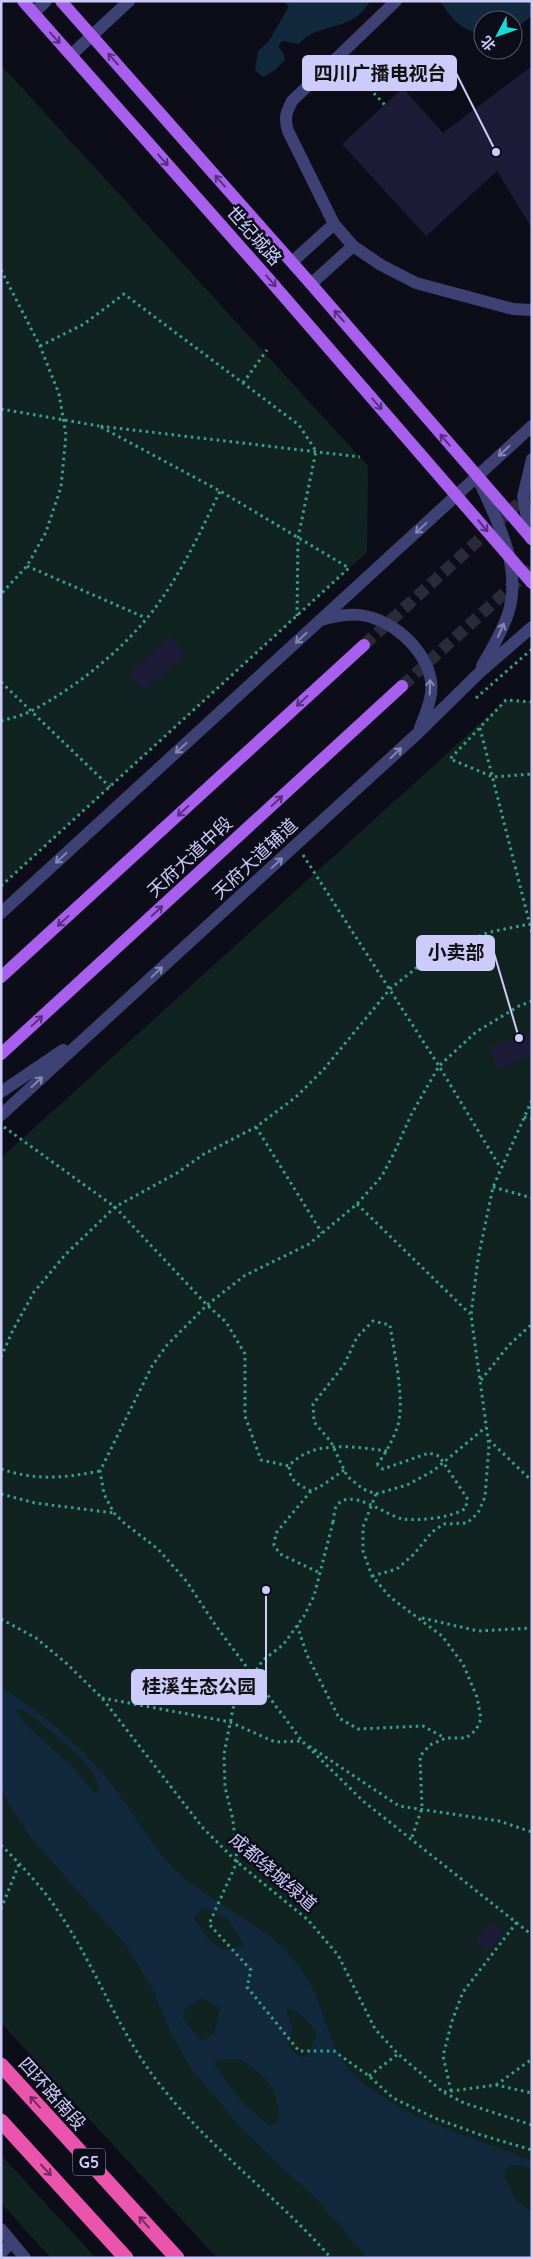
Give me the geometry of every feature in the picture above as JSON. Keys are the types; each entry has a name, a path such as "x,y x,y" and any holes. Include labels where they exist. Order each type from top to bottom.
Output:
{"highway":[{"name":"四环路南段","path":"1,2065 177,2258"},
{"name":"G5","path":"1,2121 126,2258"}],"main road":[{"name":"世纪城路","path":"23,1 267,277 532,583"},
{"name":"世纪城路","path":"61,1 292,262 531,540"},
{"path":"1,977 364,645"},
{"name":"天府大道中段","path":"1,1054 402,686"}],"street":[{"path":"34,13 46,1"},
{"path":"71,55 129,1"},
{"path":"396,1 292,102 285,121 334,224 353,246 381,266 416,283 513,309 532,310"},
{"path":"292,262 334,224"},
{"path":"311,284 353,246"},
{"path":"1,912 532,426"},
{"path":"531,540 523,498 532,459"},
{"path":"477,477 493,512 510,558 512,593 508,614 479,673"},
{"path":"320,620 348,614 381,620 404,636 422,656 431,678 430,701 418,733"},
{"name":"天府大道辅道","path":"1,1115 418,733 479,673 532,627"},
{"path":"1,1092 100,1024"},
{"path":"1,2229 25,2258"},
{"path":"1,2253 12,2242"}],"path":[{"path":"340,57 385,105"},
{"path":"1,270 40,346 59,394 66,435 61,487 46,532 27,566 1,594"},
{"path":"40,346 84,324 124,294 300,426 316,451 298,538 297,616"},
{"path":"243,383 267,350"},
{"path":"1,409 99,426 360,457"},
{"path":"1,886 349,568 220,491 99,426"},
{"path":"1,721 32,711 61,694 127,639 155,608 181,569 220,491"},
{"path":"27,566 146,618"},
{"path":"1,682 110,787"},
{"path":"532,702 506,700 450,758 493,777 532,774"},
{"path":"480,728 532,933"},
{"path":"297,844 439,1066 500,1167"},
{"path":"1,1357 13,1330 34,1292 65,1255 115,1207 177,1173 204,1154 256,1126 296,1097 324,1069 390,989 425,961 455,945 490,932 530,924"},
{"path":"532,1001 519,1006 476,1032 439,1066 411,1115 382,1176 357,1204 309,1244 244,1276 207,1305 167,1345 152,1366 100,1471 104,1494 114,1513 158,1549 187,1582 252,1675 302,1741 363,1801 532,1935"},
{"path":"372,1576 397,1569 414,1554 432,1532 444,1524 467,1523 478,1513 485,1497 488,1439 471,1315 478,1259 492,1187 532,1100"},
{"path":"524,1117 532,1119"},
{"path":"1,1126 115,1207 207,1305 226,1322 245,1354 245,1416 261,1460 289,1466"},
{"path":"256,1126 322,1233"},
{"path":"492,1187 532,1198"},
{"path":"357,1204 471,1315"},
{"path":"486,1428 433,1471 407,1485 376,1494 363,1489 347,1476 334,1447 314,1422 313,1404 344,1365 357,1337 373,1321 390,1325 400,1386 398,1426 387,1451 377,1466 384,1469 429,1453 439,1456 467,1498 466,1508 458,1514 431,1518 402,1519 354,1498 344,1500 337,1506 314,1596 297,1626 283,1645 262,1660 234,1704 224,1754 225,1787 233,1820 237,1862 209,1924 251,1970 247,1987 299,2051 334,2051 369,2076 393,2098 481,2135 532,2150"},
{"path":"480,1381 509,1344 532,1324"},
{"path":"488,1439 532,1481"},
{"path":"289,1466 298,1457 309,1452 334,1447 345,1446 387,1451"},
{"path":"289,1466 290,1475 293,1479 311,1491"},
{"path":"1,1469 15,1474 60,1478 100,1471"},
{"path":"320,1573 280,1554 274,1544 276,1532 311,1491 324,1485 344,1470"},
{"path":"1,1494 35,1503 114,1513"},
{"path":"376,1494 363,1527 363,1551 372,1576 390,1597 442,1636 463,1664 477,1697 481,1719 476,1730 466,1738 446,1738 430,1745 420,1756 422,1808 411,1840"},
{"path":"418,1618 478,1631 532,1628"},
{"name":"成都绕城绿道","path":"1,1619 36,1638 66,1663 102,1698 203,1828 237,1862 308,1920 338,1955 375,2029 398,2054 443,2092 464,2103 532,2125"},
{"path":"297,1626 307,1655 339,1718 358,1729 423,1726 446,1738"},
{"path":"102,1698 230,1722 275,1742 302,1741 399,1806 498,1821 532,1832"},
{"path":"1,1845 19,1863 60,1913 130,2043 161,2086 207,2138 316,2240 331,2258"},
{"path":"1,1909 19,1863"},
{"path":"451,2091 443,2056 452,2021 464,1992 517,1922"},
{"path":"369,2076 398,2054"},
{"path":"496,2085 532,2059"},
{"path":"443,2092 496,2085 532,2093"}],"green space":[{"path":"1,65 368,466 367,552 1,886"},
{"path":"506,700 532,702 532,2258 217,2258 1,2023 1,1158"},
{"path":"1,2155 96,2258 51,2258 1,2203"}],"water":[{"path":"282,1 370,1 355,18 316,32 299,44 282,41 278,47 283,52 285,60 275,70 263,77 255,70 258,51 269,41 289,6"},
{"path":"440,1 532,1 532,16 523,23 523,10 473,10 473,32 458,23"},
{"path":"1,1687 49,1721 91,1760 116,1790 153,1844 180,1874 210,1897 259,1929 289,1954 310,1983 342,2060 364,2084 383,2098 424,2119 532,2161 532,2169 519,2165 509,2166 504,2177 517,2201 532,2212 532,2258 367,2258 319,2202 245,2132 191,2069 171,2033 154,1992 128,1948 31,1838 8,1803 1,1788","holes":["15,1708 24,1710 82,1759 97,1782 99,1793 92,1791 77,1771 24,1723","203,1907 228,1919 244,1945 223,1951 208,1939 194,1918","204,1998 220,2009 214,2034 201,2041 183,2018 187,2008","286,2009 300,2014 317,2033 307,2057 300,2057 288,2047 293,2029","241,2059 264,2078 277,2100 279,2121 270,2127 243,2103 214,2064 217,2060"]}],"building":[{"path":"532,66 532,228 497,171 426,236 342,144 403,88 443,133"},
{"path":"170,636 186,654 144,691 128,674"},
{"path":"532,1030 532,1055 498,1070 489,1048"},
{"path":"490,1922 503,1932 488,1951 475,1941"}],"tunnel":[{"path":"364,645 532,491"},
{"path":"402,686 532,568"}],"place":[{"name":"四川广播电视台","path":"496,152"},
{"name":"小卖部","path":"519,1038"},
{"name":"桂溪生态公园","path":"266,1590"}]}
